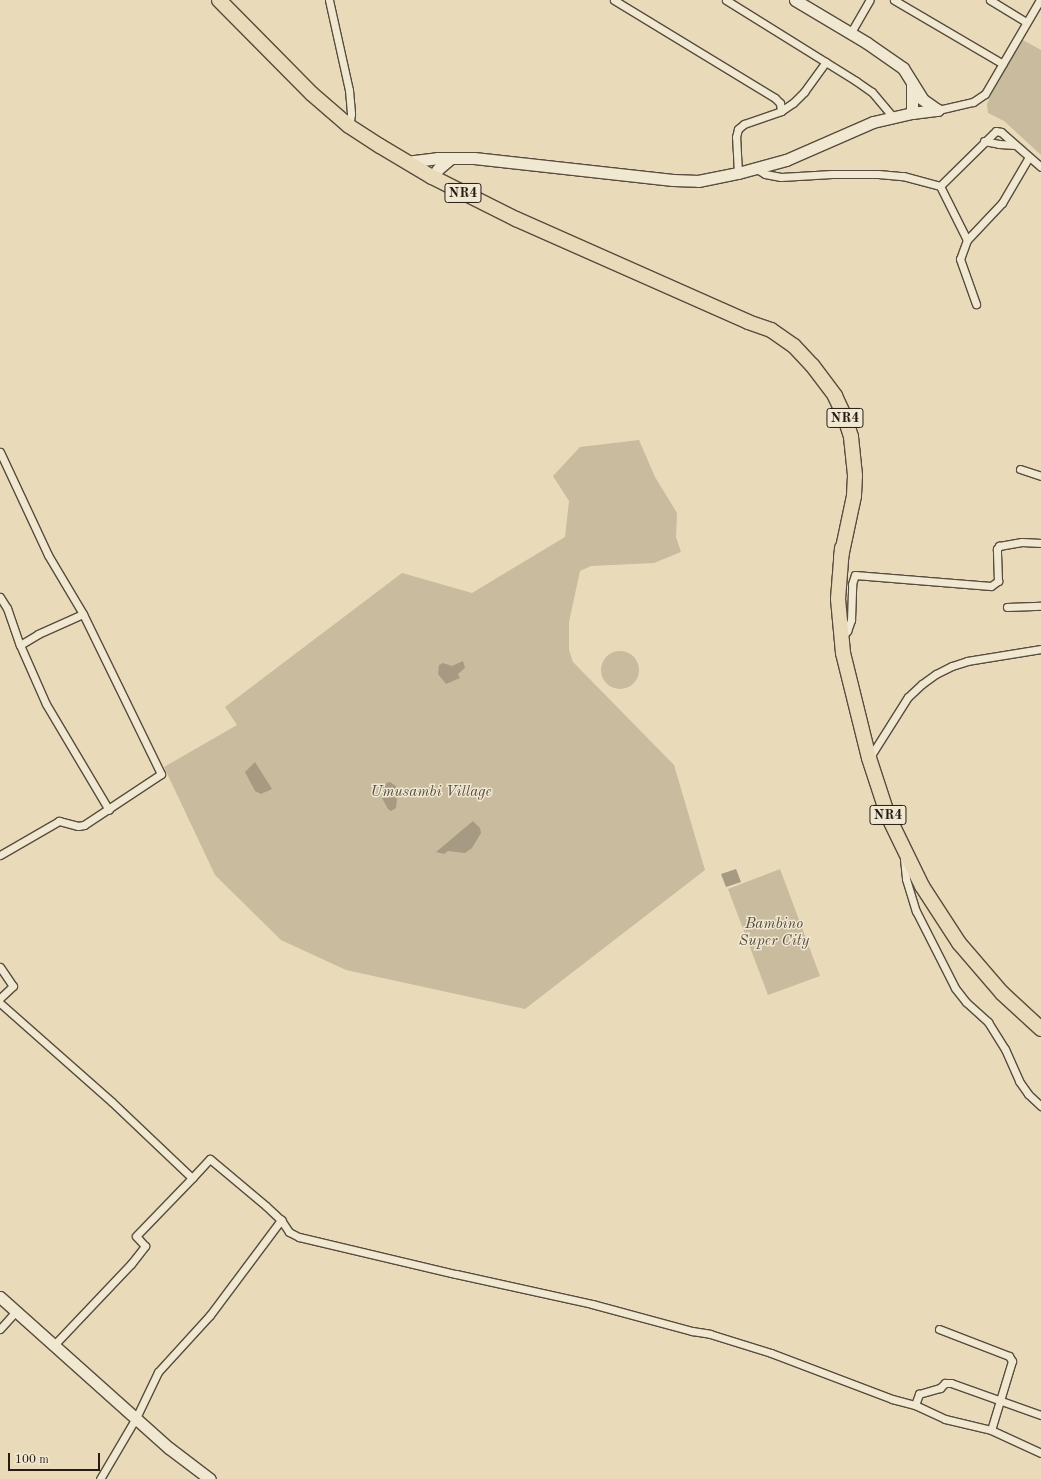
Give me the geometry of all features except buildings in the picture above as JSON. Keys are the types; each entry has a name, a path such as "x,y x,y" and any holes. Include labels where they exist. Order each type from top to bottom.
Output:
{"highway":[{"name":"NR4","path":"219,0 278,61 349,126 406,162 432,177 516,219 748,322 771,330 794,346 825,381 844,415 851,437 855,476 851,516 841,557 838,599 841,637 851,688 869,758 888,816 922,886 959,943 1002,993 1041,1029"}],"street":[{"path":"329,0 349,90 351,114 349,126"},
{"path":"614,0 775,98 780,103 781,111"},
{"path":"726,0 872,92 893,117"},
{"path":"795,0 903,68 922,99 938,110"},
{"path":"850,34 870,0"},
{"path":"894,0 1003,64"},
{"path":"990,0 1026,22"},
{"path":"406,162 451,158 494,160 673,180 713,179 757,169 798,155 859,127 893,117 938,110 978,100 985,94 1040,0"},
{"path":"738,173 736,137 738,129 744,124 781,111 793,103 804,92 826,62"},
{"path":"912,82 912,113"},
{"path":"940,186 984,141 994,132 998,131 1041,166"},
{"path":"984,141 1015,145"},
{"path":"976,304 960,259 967,240 1002,203 1029,157"},
{"path":"432,177 438,169 451,158"},
{"path":"757,169 765,174 781,177 832,174 878,174 903,176 940,186 967,240"},
{"path":"0,452 48,555 83,614 161,774 109,810 82,826 59,821 0,855"},
{"path":"1020,469 1041,476"},
{"path":"841,637 847,631 851,620 852,584 855,575 991,586 998,580 997,549 999,546 1022,542 1041,542"},
{"path":"0,597 7,608 20,645 46,704 109,810"},
{"path":"1007,607 1041,606"},
{"path":"20,645 38,634 83,614"},
{"path":"869,758 908,697 936,674 967,661 1041,649"},
{"path":"903,849 906,879 916,911 955,988 966,1002 988,1022 1028,1094 1041,1106"},
{"path":"0,967 12,986 0,998"},
{"path":"0,1003 112,1102 192,1178"},
{"path":"54,1345 131,1264 145,1246 136,1236 210,1159 281,1220 289,1232 299,1237 448,1273 592,1304 692,1331 710,1334 771,1353 892,1399 915,1405 945,1419 991,1430 1041,1453"},
{"path":"100,1479 136,1418 158,1372 210,1315 281,1220"},
{"path":"0,1297 174,1453 210,1479"},
{"path":"0,1329 16,1311"},
{"path":"939,1329 1010,1356 1012,1361 991,1430"},
{"path":"915,1405 919,1394 940,1388 946,1383 951,1383 1041,1415"}],"green space":[{"path":"1023,40 1041,50 1041,155 1004,121 988,113 987,104 995,85 1018,42"},
{"name":"Umusambi Village","path":"639,440 655,477 677,513 676,537 681,552 654,563 591,566 580,571 569,622 569,650 573,662 674,765 705,870 525,1009 346,970 281,940 215,875 164,767 237,725 225,707 402,573 472,593 565,537 569,501 553,476 580,447"},
{"path":"620,651 630,654 636,660 639,670 636,680 630,686 620,689 610,686 604,680 601,670 604,660 610,654"},
{"name":"Bambino Super City","path":"780,869 820,976 768,995 728,889"}],"shaded area":[{"path":"463,661 465,668 458,674 460,678 446,684 438,674 439,665 443,663 452,666"},
{"path":"255,762 272,789 261,794 255,791 245,772"},
{"path":"390,782 396,786 396,790 391,793 397,799 396,808 391,811 388,809 382,798 382,788 384,784"},
{"path":"473,821 480,828 481,833 472,848 465,853 448,851 444,854 436,852"},
{"path":"736,869 741,882 726,887 721,874"}]}
